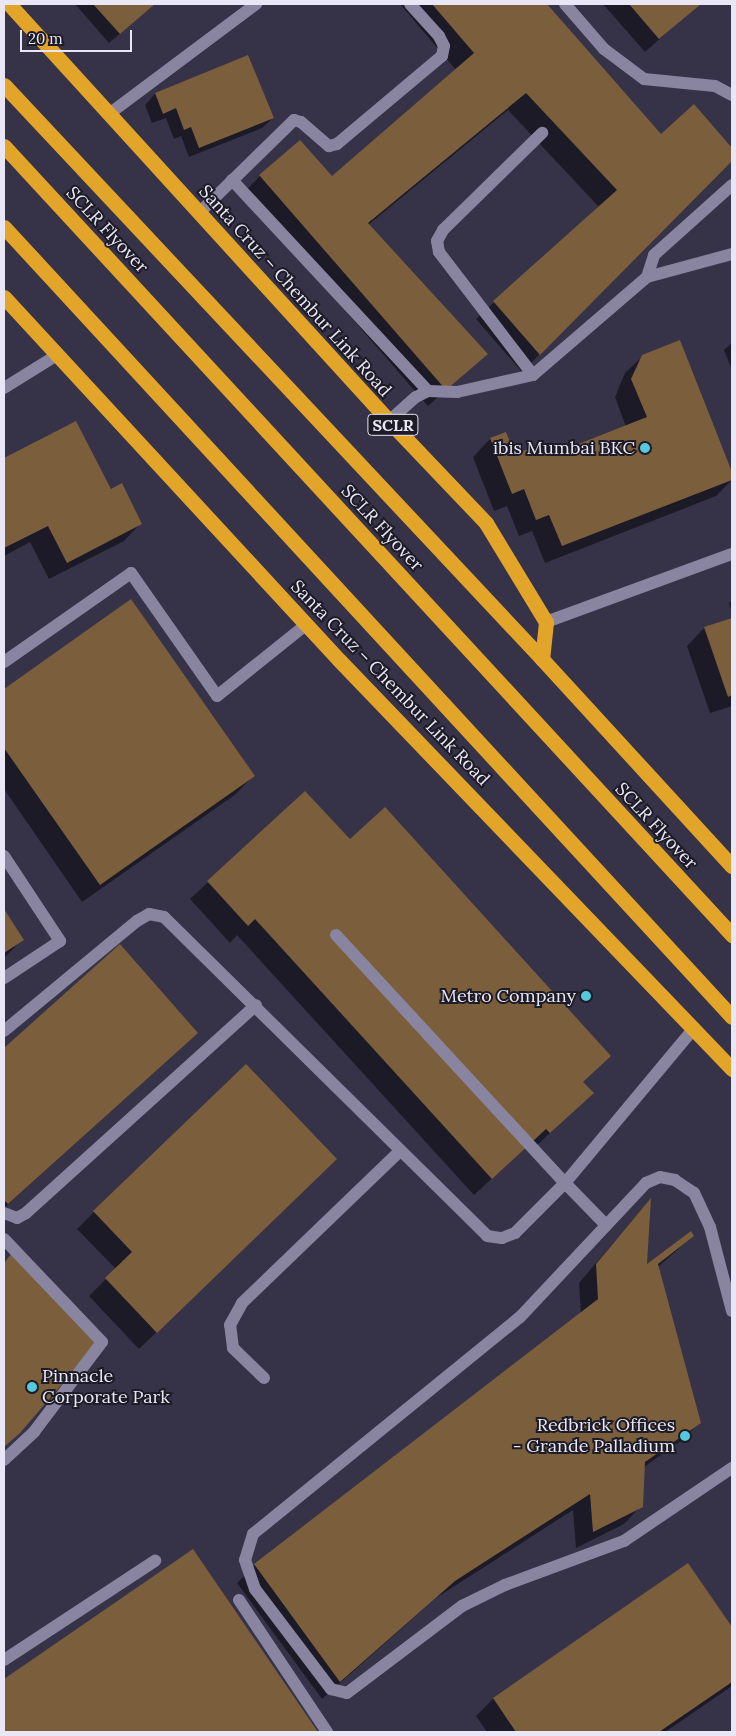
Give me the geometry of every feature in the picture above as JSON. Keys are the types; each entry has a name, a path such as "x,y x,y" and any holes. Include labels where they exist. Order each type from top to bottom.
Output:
{"highway":[{"name":"Santa Cruz – Chembur Link Road","path":"9,4 389,421 486,524 546,622"},
{"path":"4,84 542,659 732,866"},
{"name":"SCLR Flyover","path":"4,146 732,935"},
{"path":"4,227 732,1017"},
{"name":"Santa Cruz – Chembur Link Road","path":"4,297 307,624 732,1069"},
{"path":"542,659 546,622"}],"street":[{"path":"109,114 256,4"},
{"path":"199,213 294,120 302,122 329,146 337,144 442,56 444,46 439,36 410,4"},
{"path":"565,4 604,50 644,79 715,86 732,95"},
{"path":"533,375 439,252 437,241 443,230 542,133"},
{"path":"232,180 428,392"},
{"path":"647,277 654,255 732,185"},
{"path":"389,421 416,397 428,392 457,392 533,375 647,277 732,254"},
{"path":"4,388 57,355"},
{"path":"546,622 732,554"},
{"path":"4,662 131,574 218,696 307,624"},
{"path":"4,856 60,941 4,978"},
{"path":"4,1031 91,956 149,914 164,917 256,1005 487,1236 502,1238 515,1233 565,1183 694,1028"},
{"path":"336,935 606,1225"},
{"path":"4,1213 17,1218 26,1213 256,1005"},
{"path":"264,1378 233,1348 230,1325 242,1304 400,1151"},
{"path":"732,1311 710,1227 694,1193 676,1180 660,1177 646,1183 520,1317 253,1534 245,1560 255,1589 332,1689 347,1693 462,1606 505,1585 624,1541 732,1468"},
{"path":"4,1239 102,1342 34,1432 4,1460"},
{"path":"4,1660 155,1561"},
{"path":"239,1600 327,1732"}],"building":[{"path":"93,4 155,4 120,34"},
{"path":"432,4 547,4 661,134 694,104 732,148 732,161 540,355 493,301 617,190 526,93 368,223 488,354 446,390 259,175 300,140 332,176 474,53"},
{"path":"629,4 701,4 659,39"},
{"path":"248,55 274,118 199,148 191,127 184,130 176,108 163,114 155,93"},
{"name":"ibis Mumbai BKC","path":"680,340 732,472 732,480 562,546 549,515 536,520 524,489 512,494 490,438 506,432 515,454 543,443 548,456 647,417 631,379 642,355"},
{"path":"76,421 111,489 122,483 142,524 67,563 48,526 4,548 4,458"},
{"path":"131,599 255,776 100,885 4,748 4,689"},
{"path":"732,618 732,695 728,697 704,627"},
{"path":"305,791 350,839 385,807 611,1056 583,1082 594,1093 550,1133 546,1129 492,1179 255,919 248,926 207,881"},
{"path":"4,909 24,940 4,953"},
{"path":"120,944 198,1033 8,1204 4,1200 4,1048"},
{"path":"246,1064 337,1159 157,1333 105,1278 132,1252 93,1211"},
{"path":"651,1198 647,1264 691,1231 694,1236 658,1264 701,1423 645,1462 643,1507 593,1532 590,1494 455,1581 340,1682 254,1564 598,1299 596,1264"},
{"name":"Pinnacle Corporate Park","path":"12,1253 99,1341 20,1433 4,1447 4,1263"},
{"path":"193,1549 318,1732 4,1732 4,1679"},
{"path":"688,1563 732,1627 732,1682 659,1732 516,1732 493,1698"}],"place":[{"name":"ibis Mumbai BKC","path":"645,448"},
{"name":"Metro Company","path":"586,996"},
{"name":"Pinnacle Corporate Park","path":"32,1387"},
{"name":"Redbrick Offices - Grande Palladium","path":"685,1436"}]}
